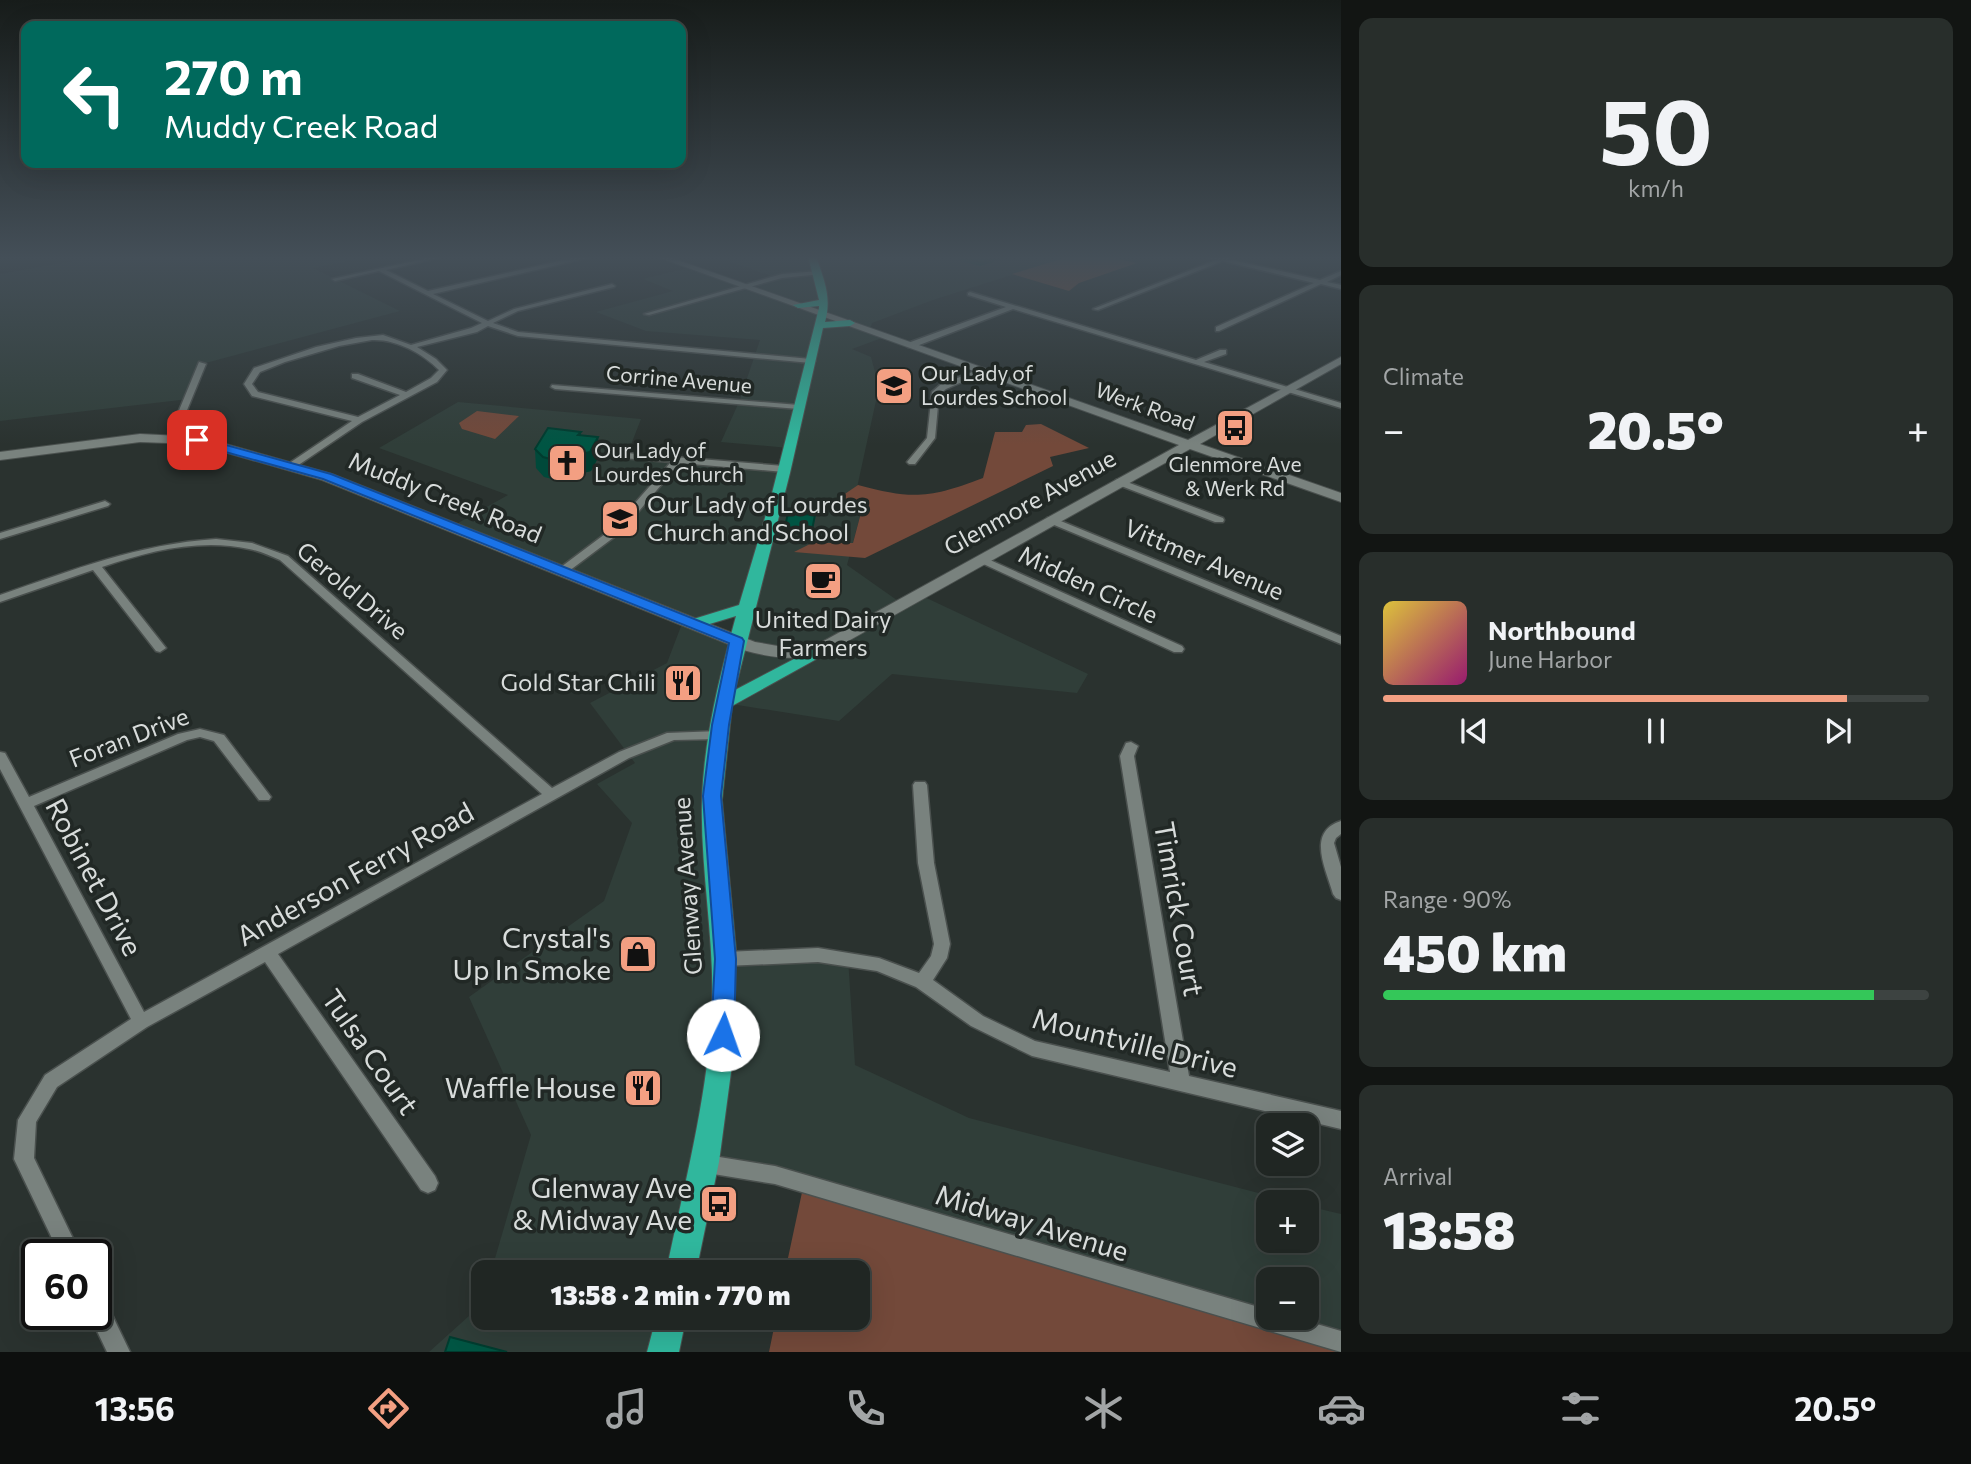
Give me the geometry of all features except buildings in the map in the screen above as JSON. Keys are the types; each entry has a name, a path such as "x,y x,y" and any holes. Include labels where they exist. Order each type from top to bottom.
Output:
{"main road":[{"name":"Glenway Avenue","path":"684,1260 706,1164 723,1035 725,959 712,819 713,775 737,641 821,319"},
{"path":"820,325 850,323"},
{"path":"693,624 746,608"},
{"path":"725,703 823,651"},
{"path":"663,1352 668,1330"}],"street":[{"path":"480,319 531,336 811,361"},
{"path":"410,347 474,330 496,319"},
{"name":"Werk Road","path":"843,319 1341,498"},
{"path":"911,345 981,319"},
{"path":"1054,319 1341,406"},
{"path":"1219,329 1240,319"},
{"path":"291,466 359,420 434,380 443,370 439,364 387,337 367,338 270,364 257,370 250,379 248,388 259,396 359,420"},
{"path":"1198,362 1223,352"},
{"name":"Glenmore Avenue","path":"823,651 838,639 1341,360"},
{"path":"172,437 202,364"},
{"path":"912,462 932,438 935,394 943,387 983,371"},
{"path":"355,376 407,395"},
{"name":"Corrine Avenue","path":"555,387 799,407"},
{"name":"Muddy Creek Road","path":"0,456 140,438 172,437 197,440 327,477 737,641"},
{"path":"626,456 784,469"},
{"path":"561,572 611,536 677,461"},
{"path":"1119,482 1219,520"},
{"path":"0,536 105,504"},
{"name":"Vittmer Avenue","path":"1051,520 1341,640"},
{"name":"Gerold Drive","path":"0,599 148,551 186,544 234,543 273,552 284,558 398,657 551,795"},
{"name":"Midden Circle","path":"981,559 1178,649"},
{"path":"97,567 160,648"},
{"path":"737,641 777,653 823,651"},
{"name":"Foran Drive","path":"26,804 183,737 200,733 219,738 264,797"},
{"name":"Anderson Ferry Road","path":"63,1239 24,1159 27,1119 51,1081 141,1022 644,745 684,734 719,735"},
{"name":"Timrick Court","path":"1132,746 1127,756 1181,1082"},
{"name":"Robinet Drive","path":"0,756 141,1022"},
{"path":"920,785 926,863 942,944 939,958 922,982"},
{"path":"1341,826 1329,835 1326,843 1341,894"},
{"name":"Tulsa Court","path":"267,953 428,1183"},
{"name":"Mountville Drive","path":"725,959 818,955 878,965 922,982 977,1021 1032,1048 1341,1120"},
{"name":"Midway Avenue","path":"706,1164 775,1175 1341,1342"},
{"path":"107,1330 118,1352"}],"shaded area":[{"path":"0,319 370,319 202,364 189,399 0,421"},
{"path":"615,319 882,319 872,323 869,333 882,338 852,349 871,357 879,387 853,506 862,509 847,565 901,603 918,594 1088,674 1077,693 892,674 839,721 725,703 713,775 725,959 848,958 855,1065 969,1118 1256,1192 1256,1253 1319,1253 1319,1209 1341,1214 1341,1342 1298,1330 1319,1330 1319,1267 1256,1267 1256,1318 706,1165 684,1260 495,1260 531,1135 469,997 604,901 632,823 597,784 635,763 590,703 667,663 683,621 451,527 508,495 379,448 458,402 641,419 627,455 784,469 789,448 721,442 739,402 760,340 646,331","holes":["745,609 737,641 694,624"]},
{"path":"477,411 519,416 495,439 462,429 459,423"},
{"path":"1041,424 1089,448 1050,457 1053,466 865,558 794,552 812,543 853,543 862,509 836,500 858,485 893,493 921,495 965,485 983,478 995,432 1022,432 1026,425"},
{"path":"804,1183 1256,1317 1256,1330 1300,1330 1341,1342 1341,1352 769,1352 774,1330 870,1330 870,1260 788,1260"},
{"path":"471,1314 471,1330 668,1330 663,1352 429,1352"}],"place":[{"name":"Our Lady of Lourdes School","path":"894,386"},
{"name":"Glenmore Ave & Werk Rd","path":"1235,428"},
{"name":"Our Lady of Lourdes Church","path":"567,463"},
{"name":"Our Lady of Lourdes Church and School","path":"620,519"},
{"name":"United Dairy Farmers","path":"823,581"},
{"name":"Gold Star Chili","path":"683,683"},
{"name":"Crystal's Up In Smoke","path":"638,954"},
{"name":"Waffle House","path":"643,1088"},
{"name":"Glenway Ave & Midway Ave","path":"719,1204"}],"route":[{"path":"197,440 327,477 737,641 721,725 712,796 725,959 723,1035"}]}
